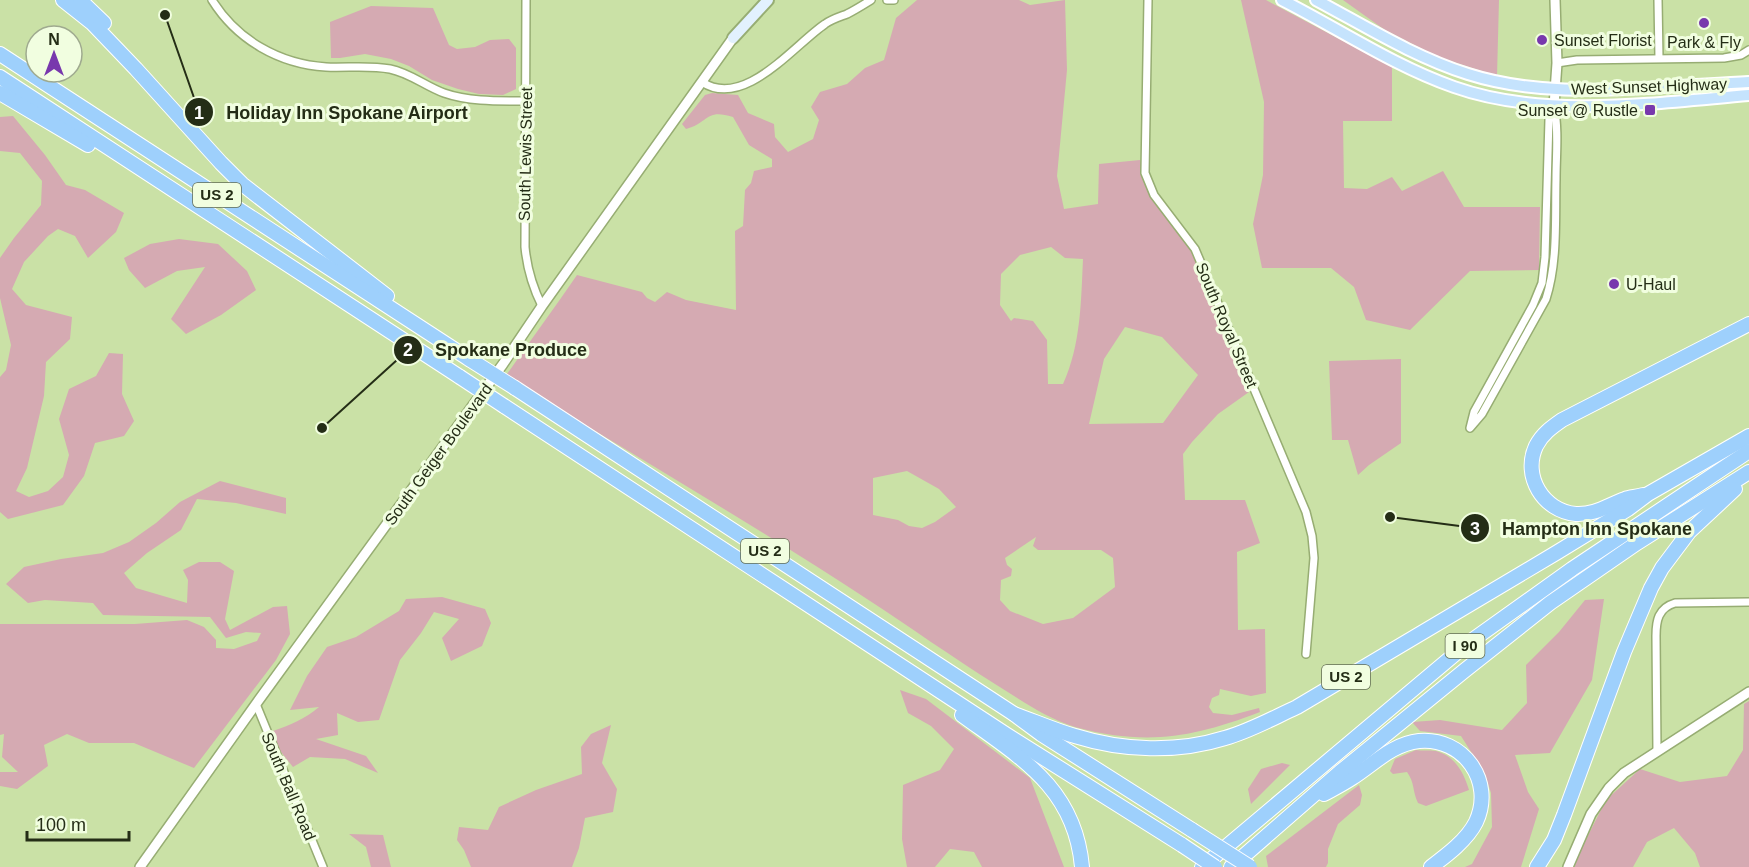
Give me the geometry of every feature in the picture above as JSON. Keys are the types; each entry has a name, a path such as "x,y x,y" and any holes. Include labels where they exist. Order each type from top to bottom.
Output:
{"highway":[{"path":"63,0 92,23 242,184 402,307 435,336"},
{"path":"80,0 104,23 121,44 136,69"},
{"name":"US 2","path":"0,54 515,388 1014,714 1041,734 1250,867"},
{"name":"US 2","path":"0,77 931,685 1215,867"},
{"path":"0,93 232,230"},
{"path":"1648,494 1624,500 1591,513 1575,514 1556,508 1542,496 1534,482 1531,465 1536,446 1548,430 1562,420 1749,324"},
{"name":"US 2","path":"1014,714 1074,736 1130,747 1188,747 1224,739 1257,727 1297,707 1556,553 1628,509 1648,494 1749,436"},
{"name":"I 90","path":"1202,867 1467,644 1572,568 1749,451"},
{"path":"1537,867 1554,840 1624,652 1651,588 1674,550 1689,532 1749,474"},
{"name":"I 90","path":"1231,867 1464,670 1550,603 1637,543 1749,474"},
{"path":"931,685 957,712 1020,757 1053,789 1075,830 1081,849 1082,867"},
{"path":"1296,810 1352,778 1389,751 1419,741 1441,742 1459,753 1474,767 1479,783 1480,802 1478,816 1470,831 1431,867"}],"main road":[{"path":"733,38 759,0"},
{"path":"733,38 768,0"},
{"name":"West Sunset Highway","path":"1282,0 1405,66 1454,87 1503,99 1554,106 1632,104 1749,94"},
{"name":"West Sunset Highway","path":"1316,0 1448,68 1496,82 1584,91 1749,82"},
{"path":"1666,87 1671,92 1677,93 1749,94"}],"street":[{"path":"212,0 236,30 270,53 291,61 310,66 369,66 389,69 404,73 444,93 466,99 526,101"},
{"name":"South Lewis Street","path":"526,0 525,247 532,287 542,306"},
{"path":"702,82 715,88 726,89 740,86 778,63 824,24 871,0"},
{"path":"887,0 894,0"},
{"name":"South Royal Street","path":"1148,0 1145,173 1154,195 1191,242 1199,258 1306,512 1314,558 1306,654"},
{"path":"1554,106 1549,119 1545,257 1542,283 1533,305 1474,412 1470,428 1482,414 1546,299 1553,272 1557,119 1554,106 1557,63 1555,0"},
{"path":"1658,0 1659,58"},
{"name":"South Geiger Boulevard","path":"140,867 503,364 733,38"},
{"path":"1557,63 1577,60 1724,58 1741,55 1749,50"},
{"path":"1656,752 1656,636 1658,617 1661,612 1669,604 1683,602 1749,602"},
{"path":"1568,867 1598,802 1624,773 1749,692"},
{"name":"South Ball Road","path":"256,704 323,867"}],"shaded area":[{"path":"917,0 1019,0 1030,5 1065,0 1067,70 1057,176 1064,209 1098,204 1099,164 1140,160 1144,182 1155,203 1190,247 1249,392 1218,414 1183,454 1185,500 1245,500 1260,543 1237,552 1238,630 1265,629 1266,693 1251,696 1220,689 1219,695 1212,698 1209,707 1213,713 1232,715 1259,708 1260,712 1190,733 1147,737 1101,733 1054,719 979,674 778,542 505,377 577,275 642,292 655,302 667,292 686,300 736,310 735,231 743,226 745,190 751,183 754,171 772,167 772,159 749,145 733,117 712,115 686,129 682,124 705,95 712,93 738,95 748,113 774,124 775,137 788,152 813,139 819,120 811,107 820,92 847,84 865,68 884,60 896,18","holes":["1051,247 1065,258 1083,259 1077,338 1063,384 1048,384 1047,340 1033,321 1014,318 1011,321 1000,305 1001,274 1020,255","1125,327 1162,337 1198,375 1163,423 1089,424 1104,359","907,471 939,489 956,507 922,528 873,515 873,478","1036,537 1033,546 1038,550 1101,550 1113,558 1115,587 1073,618 1043,624 1010,611 1000,600 1001,580 1011,576 1012,569 1007,565 1005,558"]},
{"path":"1241,0 1266,0 1392,67 1392,121 1343,121 1344,188 1367,189 1392,177 1402,191 1443,171 1464,207 1540,207 1539,270 1470,271 1410,330 1366,320 1354,287 1331,268 1262,268 1253,224 1263,175 1264,102"},
{"path":"1343,0 1499,0 1497,76 1438,57 1385,30"},
{"path":"371,6 433,8 449,45 457,49 475,47 490,40 509,39 516,48 516,89 503,95 479,94 432,80 409,66 391,59 365,54 331,58 330,22"},
{"path":"13,116 66,185 85,190 124,213 116,232 88,258 75,236 58,229 48,236 24,262 12,289 26,305 72,317 70,339 46,362 44,396 27,468 16,491 29,497 48,491 63,477 69,455 59,419 69,389 96,376 109,353 123,354 122,394 134,421 124,436 95,443 84,476 63,505 8,519 0,512 0,377 6,370 11,345 0,298 0,258 41,205 42,181 20,153 0,151 0,117"},
{"path":"179,239 218,244 247,271 256,290 221,315 186,334 171,319 205,267 177,271 145,288 129,270 124,258 150,244"},
{"path":"1401,359 1401,443 1358,475 1348,440 1332,440 1329,361"},
{"path":"220,481 286,498 286,514 236,503 197,499 181,530 147,553 124,573 136,588 187,603 188,580 183,570 199,562 220,562 234,571 225,619 230,630 273,607 287,606 290,634 276,660 194,768 134,743 89,743 67,734 44,745 48,766 17,789 0,786 0,772 18,772 2,757 4,734 0,735 0,624 135,624 187,620 204,627 216,640 216,648 234,649 257,641 261,633 246,632 226,638 210,617 103,615 93,603 45,600 28,603 6,584 24,567 103,553 129,542 180,502"},
{"path":"442,597 485,609 491,623 482,646 451,661 442,638 459,619 434,612 400,660 379,720 358,722 337,713 338,735 316,739 366,756 378,773 345,759 310,757 293,767 277,747 273,731 297,721 319,707 290,710 307,676 327,647 356,637 399,611 406,599"},
{"path":"1604,599 1592,680 1550,753 1515,755 1528,792 1539,809 1521,867 1465,867 1472,864 1492,827 1491,793 1485,774 1461,736 1420,731 1412,722 1440,720 1502,730 1527,703 1526,665 1559,632 1585,600"},
{"path":"900,690 926,699 1030,778 1064,867 982,867 974,852 950,849 935,867 907,867 902,839 903,785 940,770 954,749 931,726 908,713"},
{"path":"1749,701 1749,867 1700,867 1695,853 1674,828 1647,842 1633,867 1572,867 1606,800 1640,769 1680,782 1727,776 1743,750 1744,704"},
{"path":"611,725 602,763 617,789 613,812 585,818 579,848 572,867 471,867 457,840 459,827 488,830 499,807 536,790 582,774 581,747 591,734"},
{"path":"1416,750 1443,753 1461,772 1469,790 1426,806 1418,803 1407,772 1393,774 1390,771 1395,759"},
{"path":"1282,763 1290,765 1251,804 1248,789 1261,769"},
{"path":"1359,785 1362,795 1360,805 1338,824 1328,849 1326,867 1268,867 1266,856"},
{"path":"349,834 383,835 391,867 371,867 366,847"}],"place":[{"name":"Holiday Inn Spokane Airport","path":"165,15"},
{"name":"Park & Fly","path":"1704,23"},
{"name":"Sunset Florist","path":"1542,40"},
{"name":"Sunset @ Rustle","path":"1650,110"},
{"name":"U-Haul","path":"1614,284"},
{"name":"Spokane Produce","path":"322,428"},
{"name":"Hampton Inn Spokane","path":"1390,517"}]}
